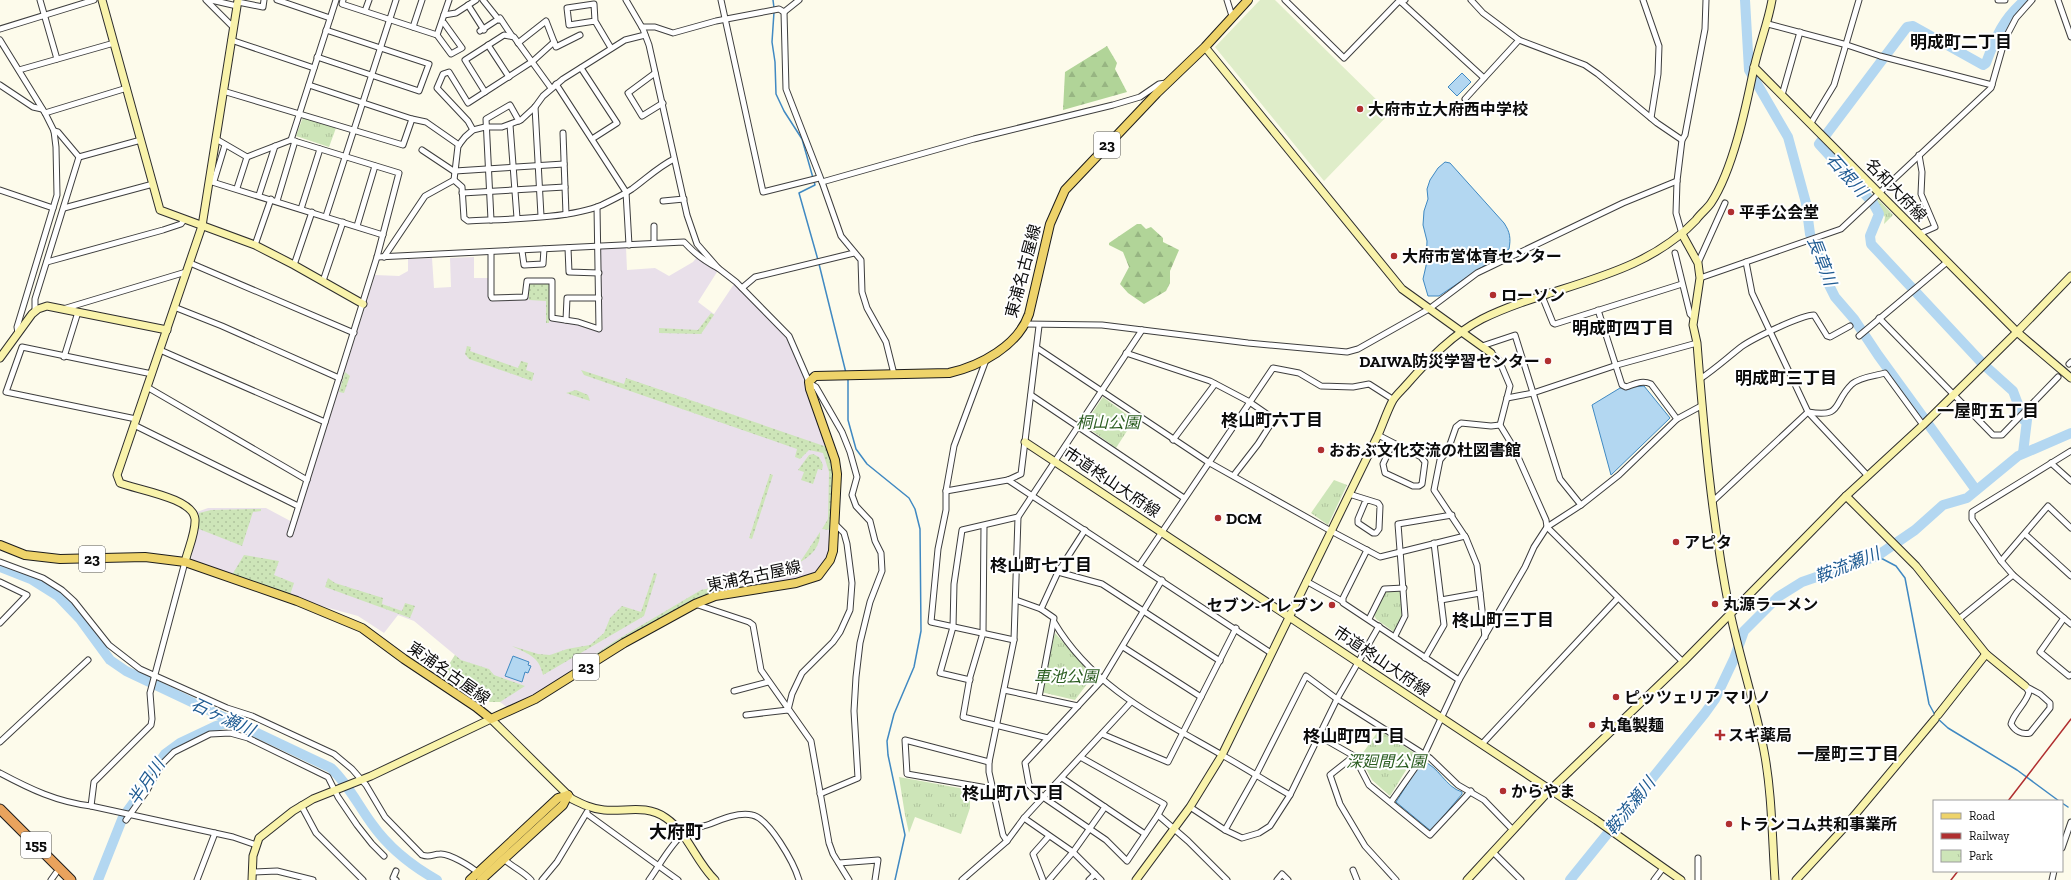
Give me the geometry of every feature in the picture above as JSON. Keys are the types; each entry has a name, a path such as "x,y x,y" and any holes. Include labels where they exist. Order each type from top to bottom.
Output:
{"highway":[{"name":"155","path":"0,809 71,880"},
{"name":"155","path":"0,817 53,876 63,880"}],"main road":[{"name":"東浦名古屋線","path":"0,545 24,555 60,559 145,557 185,562 297,601 362,628 404,659 476,707 490,719 535,699 624,643 695,604 715,596 789,584 818,576 830,560 833,551 837,474 835,460 809,383 815,376 848,374 948,373 960,370 987,358 1015,338 1026,324 1050,224 1060,198 1070,184 1167,83 1205,47 1248,0"},
{"path":"476,877 487,873 504,859 563,805 568,795"},
{"path":"476,877 558,798 568,795"}],"street":[{"path":"40,0 57,59"},
{"path":"0,29 94,0"},
{"path":"102,0 160,210 255,245 363,304"},
{"path":"206,0 233,27"},
{"path":"211,0 263,7 264,0"},
{"path":"277,0 330,18"},
{"path":"277,201 299,114 336,0"},
{"path":"343,0 342,4 437,35 451,54 462,48 442,22"},
{"path":"365,11 369,0"},
{"path":"326,216 396,0"},
{"path":"413,27 422,0"},
{"path":"437,35 449,0"},
{"path":"444,15 456,13 476,0"},
{"path":"483,0 499,20 500,18 512,36 533,61 551,88"},
{"path":"626,0 645,35 674,159 697,244 718,268 742,288 789,336 809,383 816,387 829,409 850,452 857,477 852,495 856,506 865,515 873,527 875,541 882,553 882,571 870,602 860,643 854,711 858,778 820,794"},
{"path":"721,0 763,192 1113,105 1140,96 1159,84 1167,83"},
{"path":"784,12 799,0"},
{"path":"1227,0 1232,16"},
{"path":"1285,0 1344,58 1399,1 1403,1 1484,78"},
{"path":"1471,0 1483,13 1519,40 1585,65 1651,118 1682,140"},
{"path":"1643,0 1659,46 1658,74 1651,118"},
{"path":"1706,0 1705,29 1685,135 1682,140 1677,181 1676,213 1682,234 1698,263 1700,278 1694,318 1712,502 1733,624 1764,753 1769,793 1775,880"},
{"path":"1136,880 1190,807 1222,755 1394,400 1427,361 1461,332 1496,313 1635,264 1663,248 1682,234 1711,203 1726,172 1739,136 1749,88 1768,24 1772,0"},
{"path":"1811,123 1834,85 1859,0"},
{"path":"1998,0 2004,0"},
{"path":"1700,278 1841,229 1992,85 2004,39 2016,18 2032,0"},
{"path":"2058,0 2071,37"},
{"path":"91,806 94,782 150,725 152,719 150,693 194,525 193,513 189,508 178,501 120,484 117,475 202,226 212,181 216,139 237,3"},
{"path":"595,21 569,25 567,8 594,4 595,21 611,48"},
{"path":"468,5 482,31 499,20"},
{"path":"642,27 655,27 673,33 725,19 771,10 778,9 784,12"},
{"path":"784,12 786,89 817,179 841,236 861,260 862,292 867,308 886,342 894,374"},
{"path":"518,43 546,21 556,47 580,35"},
{"path":"1768,24 1847,45 1880,56 1992,85"},
{"path":"317,57 419,91 429,64 326,30"},
{"path":"1782,94 1800,32"},
{"path":"485,92 465,60 504,35 512,36"},
{"path":"454,180 459,145 473,130 485,127 510,125 519,121 535,107 556,84 625,40 645,35"},
{"path":"0,40 54,131 58,187 17,327 18,333"},
{"path":"231,40 314,68"},
{"path":"1465,99 1519,40"},
{"path":"473,130 468,121 437,88 443,74 449,72 468,103 533,61 554,42"},
{"path":"19,70 114,43"},
{"path":"488,45 509,77"},
{"path":"1205,47 1402,289 1482,346 1499,360 1510,386 1500,425 1514,448 1546,520 1547,527 1683,662"},
{"path":"581,68 617,123 592,139"},
{"name":"名和大府線","path":"1754,69 1782,94 2017,332 2071,378"},
{"path":"655,73 628,93 642,116 662,103"},
{"path":"556,84 626,192 629,244"},
{"path":"0,85 33,107 43,111 127,88"},
{"path":"309,85 363,104 426,122 459,145"},
{"path":"223,92 403,145 412,119"},
{"path":"490,220 485,127 486,119 510,105 519,121"},
{"path":"535,107 541,216"},
{"path":"510,125 517,218"},
{"path":"54,131 58,132 79,157"},
{"path":"563,133 566,214"},
{"path":"216,139 247,157"},
{"path":"79,157 140,140"},
{"path":"247,157 293,141 399,173 363,304 290,534"},
{"path":"212,181 225,145"},
{"path":"259,196 275,146"},
{"path":"301,209 320,149"},
{"path":"422,150 455,171 513,166 564,164"},
{"path":"1919,155 1922,172 1921,194 1935,227 1919,234"},
{"path":"35,311 35,299 79,157"},
{"path":"237,188 247,157"},
{"path":"454,180 462,188 464,218 468,221 566,214 597,207 626,192 656,169 674,159"},
{"path":"357,226 375,166"},
{"path":"384,257 425,196 454,180"},
{"path":"212,181 383,235"},
{"path":"1026,324 1039,326 1102,325 1248,344 1347,352 1358,349 1429,309 1477,273 1623,204 1677,181"},
{"path":"64,208 153,184"},
{"path":"462,193 565,187"},
{"path":"0,190 53,208"},
{"path":"255,245 271,199"},
{"path":"663,201 684,199"},
{"path":"1698,263 1716,226 1724,203"},
{"path":"491,252 492,298 524,298 527,281 552,281 552,318 578,322 599,329 599,247 597,207"},
{"path":"294,265 312,212"},
{"path":"46,262 163,230 180,224 184,220"},
{"path":"323,281 342,222"},
{"path":"654,226 654,243"},
{"path":"377,257 684,242 707,263 718,268"},
{"path":"568,248 569,272 599,273"},
{"path":"522,251 523,264 530,265 544,263 544,250"},
{"path":"742,288 755,277 822,262 854,253"},
{"path":"1675,253 1690,314 1694,318"},
{"path":"1746,262 1752,293 1808,412 1867,475"},
{"path":"1859,336 1947,262"},
{"path":"190,263 354,333"},
{"path":"62,309 186,272"},
{"path":"1468,880 1550,790 1683,662 1867,475 1953,395 2071,276"},
{"path":"1542,296 1552,323 1682,284"},
{"path":"566,320 567,298 599,298"},
{"path":"0,358 35,311 47,306 167,330"},
{"path":"174,307 222,326 340,378"},
{"path":"1598,310 1617,365 1622,385 1626,387 1646,382 1650,384 1677,419"},
{"path":"64,357 78,312"},
{"path":"1700,379 1717,368 1743,346 1807,315 1814,315 1827,336 1830,337 1850,326"},
{"path":"1879,318 1993,435 2002,435 2058,377"},
{"path":"946,491 1008,480 1021,474 1039,326"},
{"path":"1007,841 1003,835 989,762 1014,640 1018,517 1142,330"},
{"path":"1482,346 1515,335 1560,479 1581,505"},
{"path":"1507,398 1533,393 1617,365 1697,343"},
{"path":"152,374 64,357 22,347 6,392 135,422 298,506"},
{"path":"1037,348 1208,462 1380,557 1465,536"},
{"path":"160,350 325,422"},
{"path":"1126,353 1215,384 1249,401 1274,419 1258,444 1234,475"},
{"path":"987,358 954,446 946,491 946,510 938,549 931,622 1014,640"},
{"path":"1139,566 1249,401 1273,368 1298,374 1321,386 1354,387 1370,384 1394,400"},
{"path":"1808,412 1825,415 1834,409 1853,383 1885,373 1925,422"},
{"path":"1173,440 1215,384"},
{"path":"147,387 307,480"},
{"path":"1031,395 1184,498"},
{"path":"1390,802 1424,755 1459,680 1485,637 1534,547 1547,527 1581,505 1619,475 1677,419 1702,406"},
{"path":"1712,502 1808,412"},
{"path":"1485,637 1477,565 1465,536 1434,490 1440,460 1448,450 1456,427 1461,423 1491,426 1500,425"},
{"path":"1378,435 1393,442 1424,459 1425,462 1422,484 1420,486 1413,486 1385,473 1383,464 1393,442"},
{"name":"市道柊山大府線","path":"1025,442 1596,820 1681,880"},
{"path":"2071,451 1972,512 1972,519 2001,561 2013,575 2071,624"},
{"path":"2051,463 2071,482"},
{"path":"1008,480 1271,652"},
{"path":"1349,494 1378,503 1380,506 1379,529 1376,532 1366,529 1358,523 1366,500"},
{"path":"1846,496 1936,590 1986,654 2025,686 2040,694 2050,703 2050,708 2030,733 2024,734 2014,729 2011,724 2012,718 2027,699 2029,692 2025,686"},
{"path":"2001,561 2048,506 2071,528"},
{"path":"1395,636 1405,616 1398,524 1452,515"},
{"path":"970,680 940,673 953,627 954,584 962,530 1018,517"},
{"path":"788,710 792,694 802,674 833,642 840,632 850,610 852,583 847,544 844,533 835,524"},
{"path":"984,526 983,633 970,680 963,717 1048,738"},
{"path":"1041,609 1058,572 1085,530"},
{"path":"2025,534 2071,576"},
{"path":"1425,658 1444,625 1434,543"},
{"path":"1342,601 1367,550"},
{"path":"0,562 43,578 62,590 74,601 109,645 125,659 154,677 227,708 252,716 296,737 328,750 352,769 366,785 385,817 422,855 429,857 443,854 472,868 476,877"},
{"path":"1058,572 1102,584 1144,613 1220,661"},
{"path":"1959,619 2013,575"},
{"path":"1082,758 1164,804 1127,861 1106,840 1043,797 1029,785 1025,763 1102,680 1144,613 1162,580"},
{"path":"1306,580 1342,601 1459,680"},
{"path":"0,582 27,595 0,623"},
{"path":"1369,619 1384,590 1404,588"},
{"path":"1441,600 1480,593"},
{"path":"1482,744 1618,598"},
{"path":"1016,600 1041,609 1054,618 1054,622 1065,641 1102,680 1131,702 1290,795"},
{"path":"695,604 749,622 753,625 761,670 811,741 829,843 849,880"},
{"path":"2064,618 2040,652 2069,676 2071,675"},
{"path":"1038,697 1054,622"},
{"path":"1190,807 1225,830 1242,838 1259,833 1270,826 1290,795 1337,699 1379,626"},
{"path":"1102,734 1168,762 1236,628"},
{"path":"1123,647 1201,697"},
{"path":"1796,880 1843,829 1937,717 1986,654"},
{"path":"0,742 88,660"},
{"path":"1225,830 1256,775 1306,676 1337,699 1440,766 1458,785 1470,791 1496,811 1513,830"},
{"path":"734,691 768,682"},
{"path":"1004,690 1078,706"},
{"path":"962,880 1007,841 1024,818 1082,758 1131,702"},
{"path":"746,715 788,710"},
{"path":"252,880 256,846 264,833 301,805 353,784 490,719 568,795 678,880"},
{"path":"126,820 127,813 146,792 167,758 181,748 210,734 230,732 248,738 325,775 337,790 366,837 384,856"},
{"path":"1318,736 1354,756 1370,785 1430,835 1470,791"},
{"path":"989,762 905,740 907,774 993,789"},
{"path":"1354,756 1330,775 1340,804 1365,846 1396,880"},
{"path":"0,773 40,793 68,803 127,813 233,837 256,846"},
{"path":"1062,778 1145,834"},
{"path":"301,805 316,833 363,880"},
{"path":"1049,880 1073,852 1105,807"},
{"path":"588,811 648,809 666,818 682,835 715,880"},
{"path":"542,880 557,862 588,811"},
{"path":"649,880 682,835 738,815 753,815 760,818 772,832 791,860 799,880"},
{"path":"1158,815 1188,841 1227,880"},
{"path":"1024,818 1073,852 1101,880"},
{"path":"2063,845 2071,822"},
{"path":"197,880 215,833"},
{"path":"1043,880 1033,854 1049,836"},
{"path":"1493,852 1521,880"},
{"path":"1698,858 1698,880"},
{"path":"504,859 508,864 522,871 531,880"},
{"path":"839,863 878,860 875,880"},
{"path":"1654,880 1664,868"},
{"path":"1354,870 1357,880"},
{"path":"252,872 276,871 313,880"},
{"path":"393,879 396,871"},
{"path":"1089,880 1095,874"},
{"path":"1277,880 1282,874 1288,880"}],"shaded area":[{"path":"626,247 627,270 655,268 669,276 693,262 697,257 717,272 698,302 714,314 734,284 770,317 787,338 797,359 821,426 834,471 830,548 825,561 817,571 796,579 715,592 534,697 508,708 500,702 489,702 441,677 455,655 414,621 398,615 384,633 358,616 307,602 191,560 199,516 197,512 208,508 266,508 296,524 375,275 399,276 408,271 408,259 432,258 434,288 451,287 450,258 474,257 474,278 489,278 489,300 528,300 529,282 549,283 549,320 579,324 601,332 601,249"}],"green space":[{"path":"1260,0 1275,0 1390,113 1324,181 1215,47"},
{"path":"1107,46 1117,63 1115,69 1127,92 1063,110 1065,72"},
{"path":"303,117 336,128 329,147 296,136"},
{"path":"1877,198 1893,215 1884,224 1885,217 1874,201"},
{"path":"1137,224 1141,224 1146,229 1151,227 1163,238 1163,242 1179,250 1170,271 1170,283 1166,291 1144,304 1128,293 1120,284 1129,267 1123,252 1109,245 1109,243"},
{"path":"529,282 549,283 549,323 546,323 546,301 529,300"},
{"path":"711,313 714,315 701,334 659,333 659,328 698,330"},
{"path":"467,346 471,347 470,351 518,368 521,361 528,363 526,370 534,373 532,381 469,359 465,354"},
{"path":"581,370 624,384 626,378 827,447 833,471 830,530 822,529 828,519 829,472 823,453 809,450 800,459 795,457 797,449 584,375"},
{"path":"345,372 350,376 344,393 339,392"},
{"path":"576,390 588,395 590,401 566,393"},
{"name":"桐山公園","path":"1103,397 1134,420 1116,448 1084,425"},
{"path":"813,454 819,457 823,465 822,470 818,469 813,484 801,480 804,472 798,470 809,455"},
{"path":"770,474 773,475 752,539 749,538"},
{"path":"1334,480 1347,485 1328,525 1311,513"},
{"path":"261,509 261,511 253,512 242,546 199,529 199,513 211,510"},
{"path":"820,532 819,541 815,550 800,562"},
{"path":"244,555 279,561 274,575 294,583 290,595 232,575"},
{"path":"654,573 657,574 644,616 543,675 539,664 532,656 512,646 538,654 550,655 567,649 590,645 604,633 610,618 622,606 641,612"},
{"path":"328,578 335,583 383,598 382,604 402,611 405,603 415,606 410,618 325,587"},
{"path":"725,585 740,585 743,588 716,593 551,687 511,707 508,706 524,700 549,686 615,641 701,590"},
{"path":"1401,591 1402,616 1394,632 1376,619 1374,615 1384,592"},
{"name":"車池公園","path":"1055,633 1093,676 1075,700 1041,692"},
{"path":"455,655 461,660 489,669 494,675 525,686 500,702 489,702 441,677"},
{"name":"深廻間公園","path":"1379,730 1416,754 1390,796 1372,780 1360,757"},
{"path":"899,777 970,790 970,808 961,834 915,817 909,833"}],"water":[{"path":"1462,73 1471,82 1457,96 1448,87"},
{"path":"1445,162 1450,163 1504,223 1510,235 1510,245 1509,249 1439,296 1428,296 1423,279 1426,266 1427,241 1423,225 1424,211 1428,199 1427,189 1430,180 1438,168"},
{"path":"1644,386 1670,418 1611,475 1592,405 1620,388"},
{"path":"513,656 529,662 528,665 531,666 528,673 525,672 522,682 505,676"},
{"path":"1422,761 1433,767 1451,786 1462,792 1462,794 1431,831 1396,802"}],"waterway":[{"path":"773,0 774,8"},
{"name":"長草川","path":"1745,0 1749,70 1788,137 1806,203 1810,234 1829,285 1835,297 1854,319 1878,355 1976,490"},
{"name":"石根川","path":"2023,453 2027,420 2024,420 2013,391 1983,364 1871,244 1870,236 1879,214 1873,203 1819,144 1907,27 1913,26 1983,65 1986,63 2001,28 2011,14 2025,0"},
{"path":"774,12 772,42 775,62 776,94 784,111 802,139 815,185 799,193 818,260"},
{"path":"819,264 846,373"},
{"path":"848,378 848,420 856,449 867,464 909,498 915,509 920,529 921,631 914,667 894,714 887,741 888,755 905,835 895,880"},
{"name":"鞍流瀬川","path":"1570,880 1705,713 1715,699 1734,659 1744,631 1778,597 1802,582 1877,556 1915,530 1943,505 1967,498 2018,456 2071,433"},
{"path":"1877,556 1896,566 1905,578 1929,704 1935,715"},
{"name":"石ヶ瀬川","path":"0,567 31,579 58,596 80,619 110,660 126,671 331,768 343,781 372,824 393,849 419,869 437,880"},
{"path":"1937,718 1948,728 2017,770 2058,800"},
{"name":"半月川","path":"98,880 123,817 143,790 165,754 180,743 216,726 233,721"},
{"path":"2063,804 2068,807"}],"tunnel":[{"path":"2058,377 2069,364"}],"railway":[{"path":"2009,800 2071,719"},
{"path":"1951,880 1957,872"}],"place":[{"name":"大府市立大府西中学校","path":"1360,109"},
{"name":"平手公会堂","path":"1731,212"},
{"name":"大府市営体育センター","path":"1394,256"},
{"name":"ローソン","path":"1493,295"},
{"name":"DAIWA防災学習センター","path":"1548,361"},
{"name":"おおぶ文化交流の杜図書館","path":"1321,450"},
{"name":"DCM","path":"1218,518"},
{"name":"アピタ","path":"1676,542"},
{"name":"丸源ラーメン","path":"1715,604"},
{"name":"セブン-イレブン","path":"1332,605"},
{"name":"ピッツェリア マリノ","path":"1616,697"},
{"name":"丸亀製麺","path":"1592,725"},
{"name":"スギ薬局","path":"1720,735"},
{"name":"からやま","path":"1503,791"},
{"name":"トランコム共和事業所","path":"1729,824"}],"district":[{"name":"明成町二丁目","path":"1961,42"},
{"name":"明成町四丁目","path":"1623,328"},
{"name":"明成町三丁目","path":"1786,378"},
{"name":"一屋町五丁目","path":"1988,411"},
{"name":"柊山町六丁目","path":"1272,420"},
{"name":"柊山町七丁目","path":"1041,565"},
{"name":"柊山町三丁目","path":"1503,620"},
{"name":"柊山町四丁目","path":"1354,736"},
{"name":"一屋町三丁目","path":"1848,754"},
{"name":"柊山町八丁目","path":"1013,793"},
{"name":"大府町","path":"676,832"}]}
